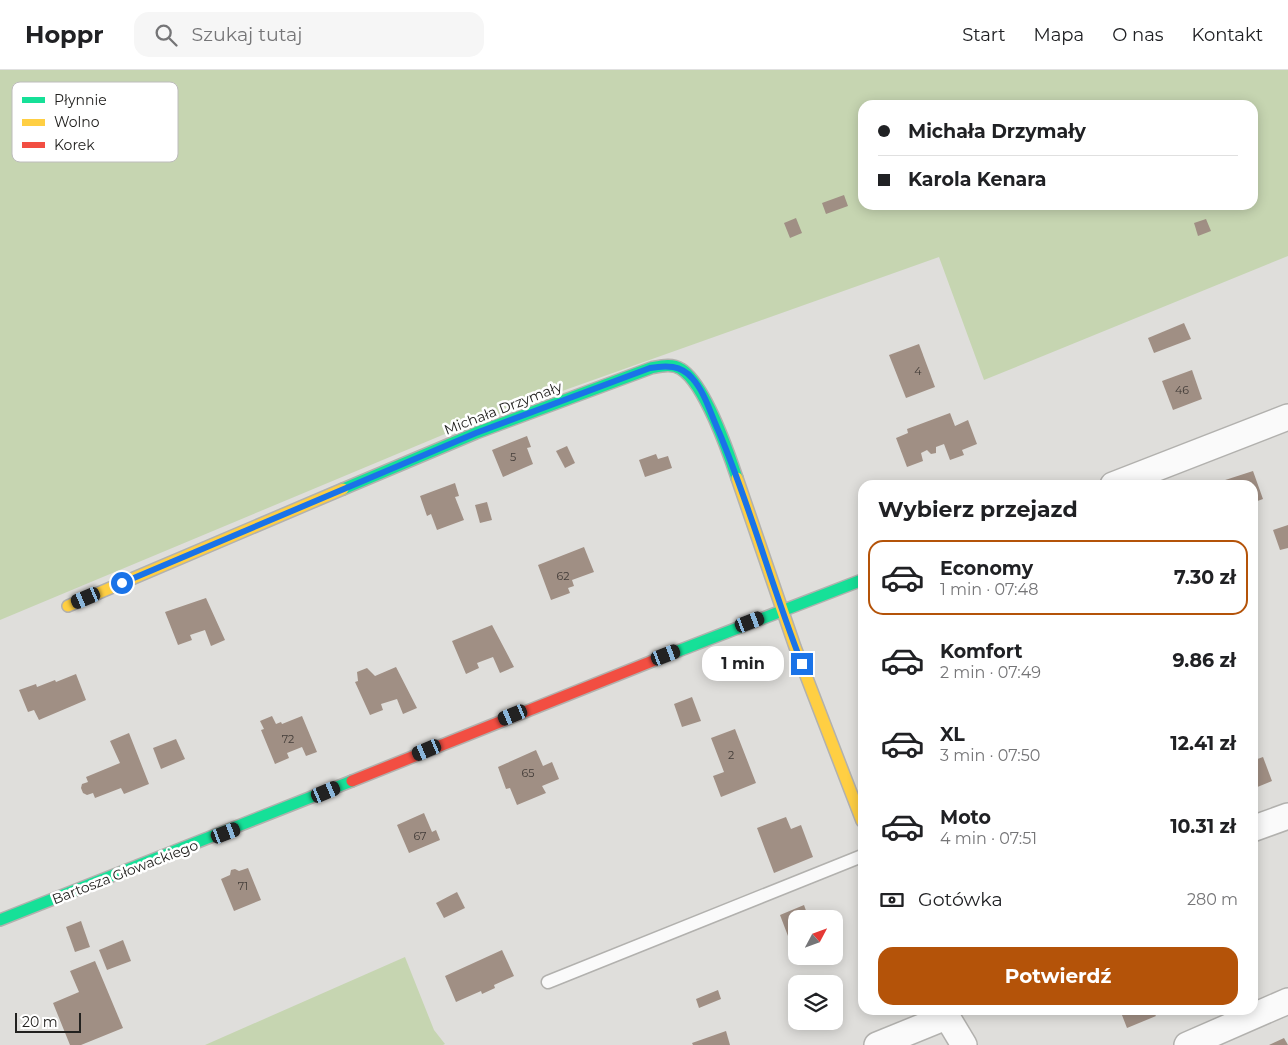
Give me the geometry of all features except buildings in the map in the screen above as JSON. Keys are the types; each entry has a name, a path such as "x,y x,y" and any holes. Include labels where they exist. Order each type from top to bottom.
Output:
{"street":[{"name":"Michała Drzymały","path":"68,606 476,433 650,368 667,365 680,368 692,378 702,393 734,468 782,610 858,810"},
{"path":"1126,480 1288,417"},
{"name":"Bartosza Głowackiego","path":"0,920 242,827 590,684 858,582"},
{"path":"1258,827 1288,816"},
{"path":"1258,1014 1288,1001"},
{"path":"877,1045 941,1015"},
{"path":"946,1015 964,1045"},
{"path":"1187,1045 1256,1015"}],"lane":[{"path":"548,982 858,858"}],"green space":[{"path":"0,70 1288,70 1288,256 984,380 939,257 464,426 0,620"},
{"path":"405,957 434,1030 445,1044 443,1045 205,1045"}],"traffic: fast":[{"path":"343,489 476,433 651,368 666,366 674,366 681,369 698,388 714,419 737,478"},
{"path":"660,658 858,582"},
{"path":"0,920 352,781"}],"traffic: slow":[{"path":"737,478 795,647 858,811"},
{"path":"68,606 343,489"}],"traffic: jam":[{"path":"352,781 660,658"}],"route":[{"path":"122,583 476,433 650,368 667,365 680,368 692,378 702,393 734,468 770,578 802,664"}]}
